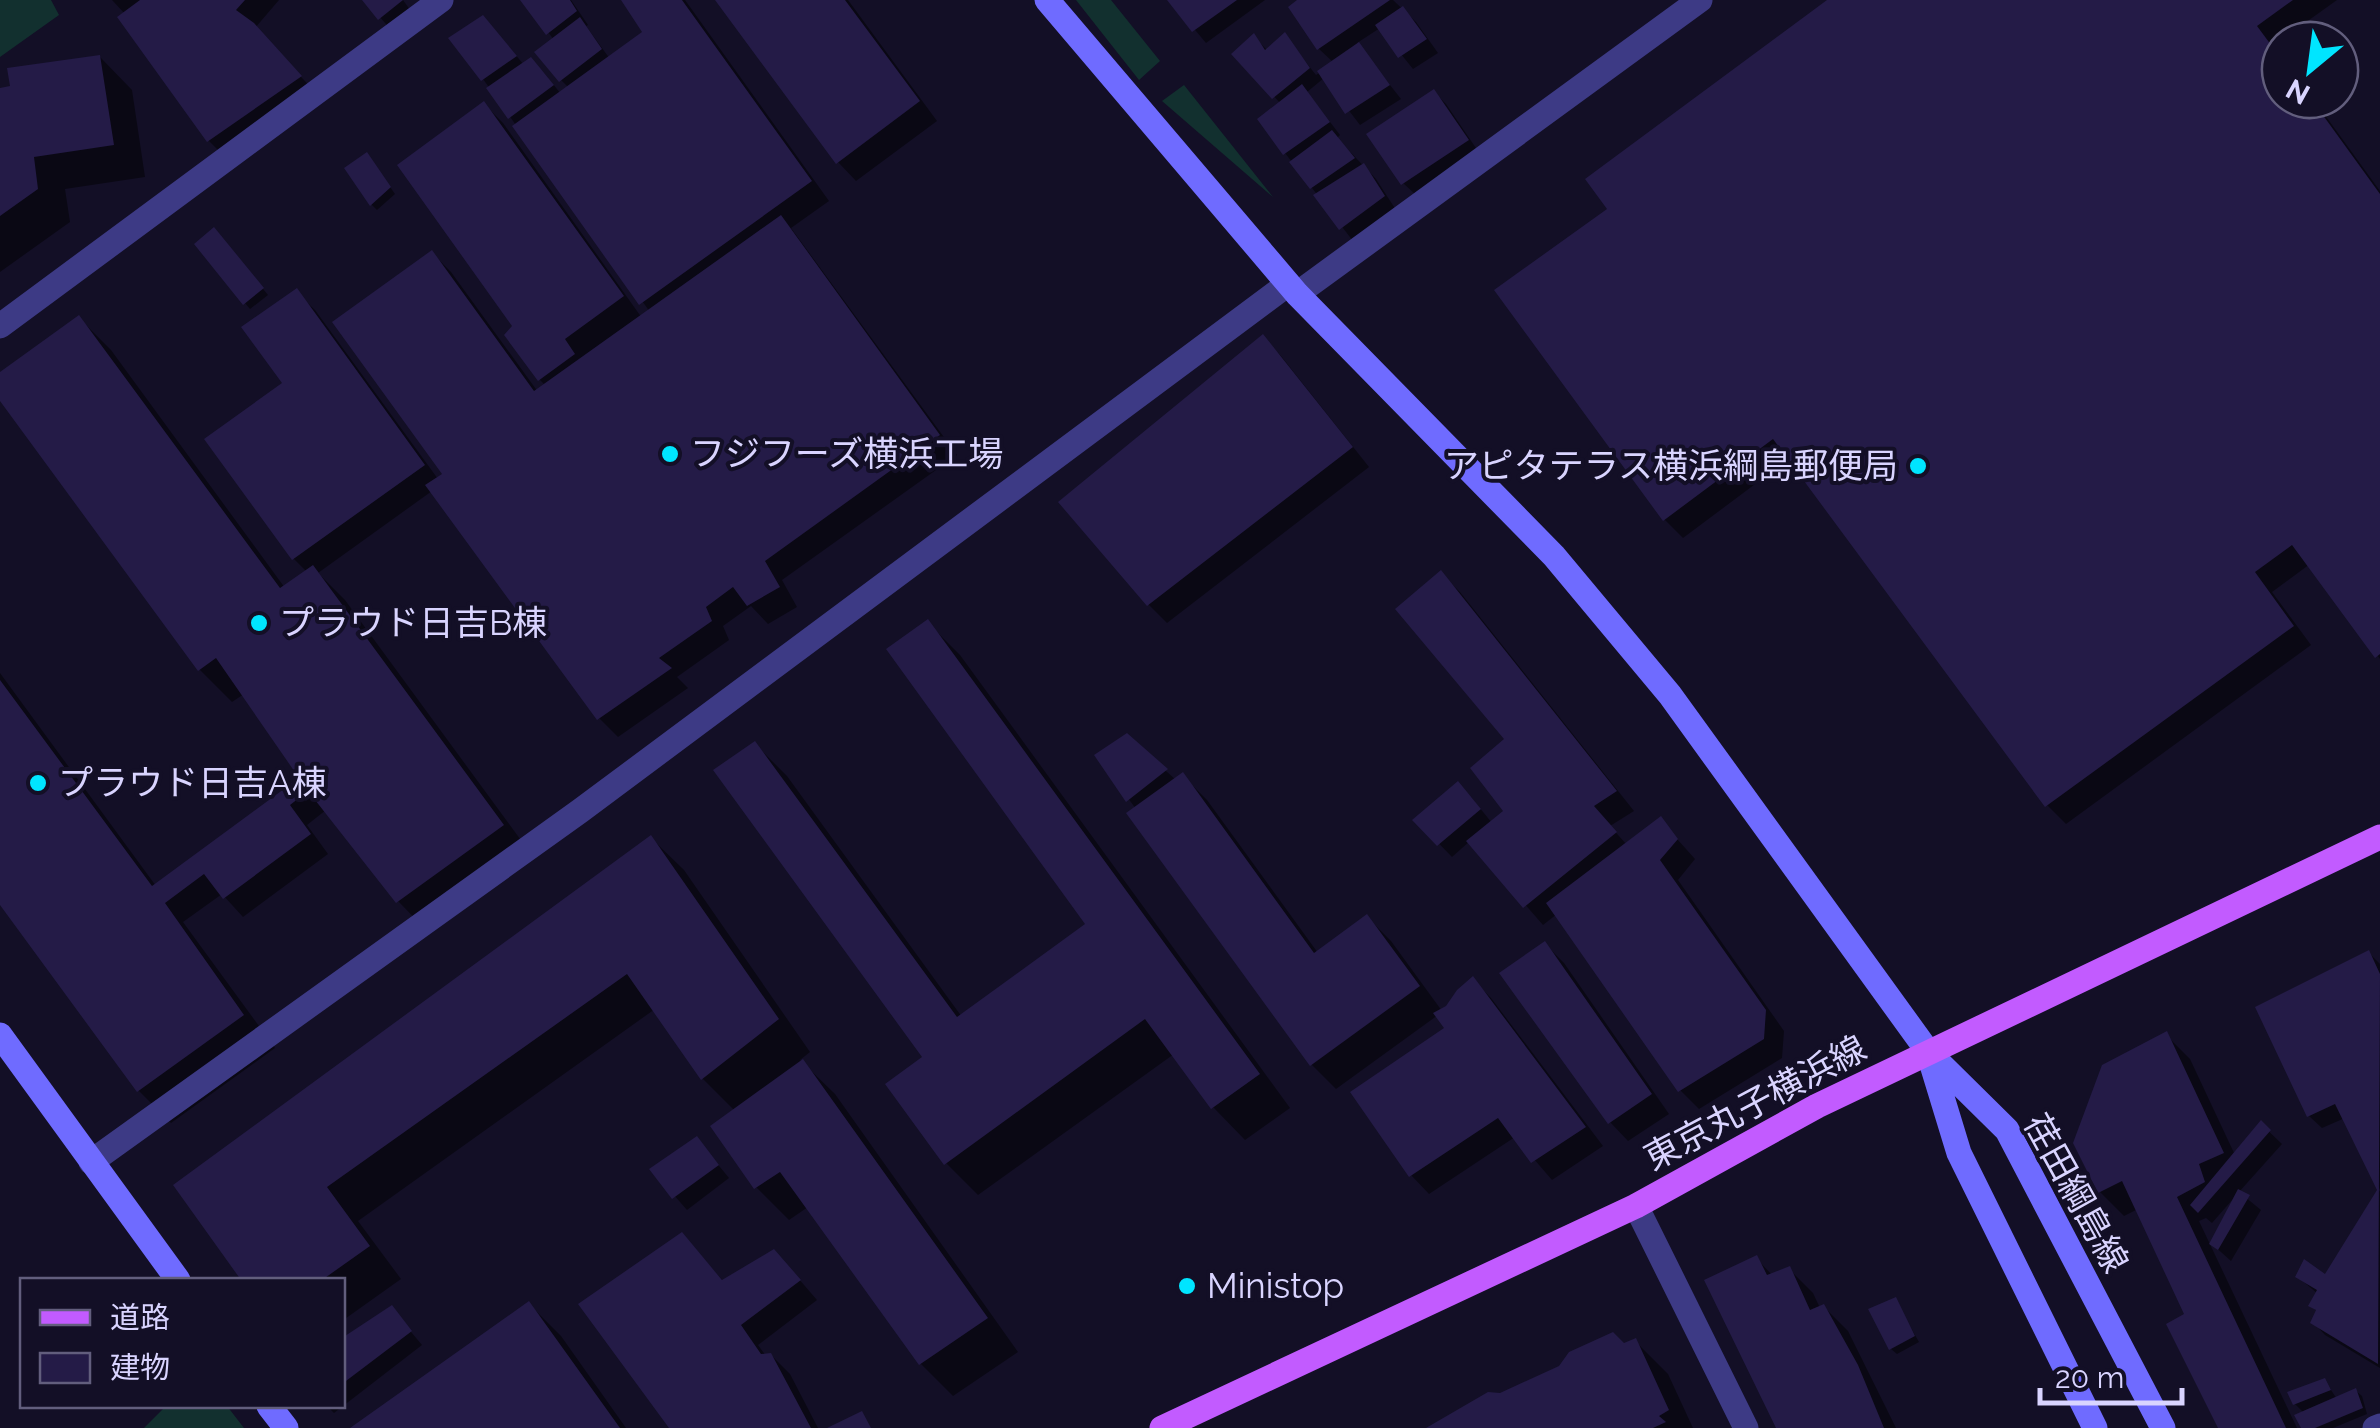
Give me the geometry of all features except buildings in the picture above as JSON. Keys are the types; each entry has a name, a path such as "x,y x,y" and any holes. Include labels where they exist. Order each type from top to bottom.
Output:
{"main road":[{"name":"東京丸子横浜線","path":"1162,1428 1636,1206 1818,1106 2380,837"}],"street":[{"path":"0,326 442,0"},
{"path":"1047,0 1292,289 1554,556 1670,695 1929,1053 1959,1153 2095,1428"},
{"path":"91,1162 580,811 1292,289 1700,0"},
{"path":"0,1035 177,1278"},
{"name":"荏田綱島線","path":"1929,1053 2006,1130 2163,1428"},
{"path":"1636,1206 1746,1428"}],"green space":[{"path":"0,0 51,0 59,15 0,57"},
{"path":"1076,0 1111,0 1160,61 1139,80"},
{"path":"1184,85 1273,197 1162,101"},
{"path":"164,1408 229,1408 244,1428 144,1428"}],"place":[{"name":"フジフーズ横浜工場","path":"670,454"},
{"name":"アピタテラス横浜綱島郵便局","path":"1918,466"},
{"name":"プラウド日吉B棟","path":"259,623"},
{"name":"プラウド日吉A棟","path":"38,783"},
{"name":"Ministop","path":"1187,1286"}]}
